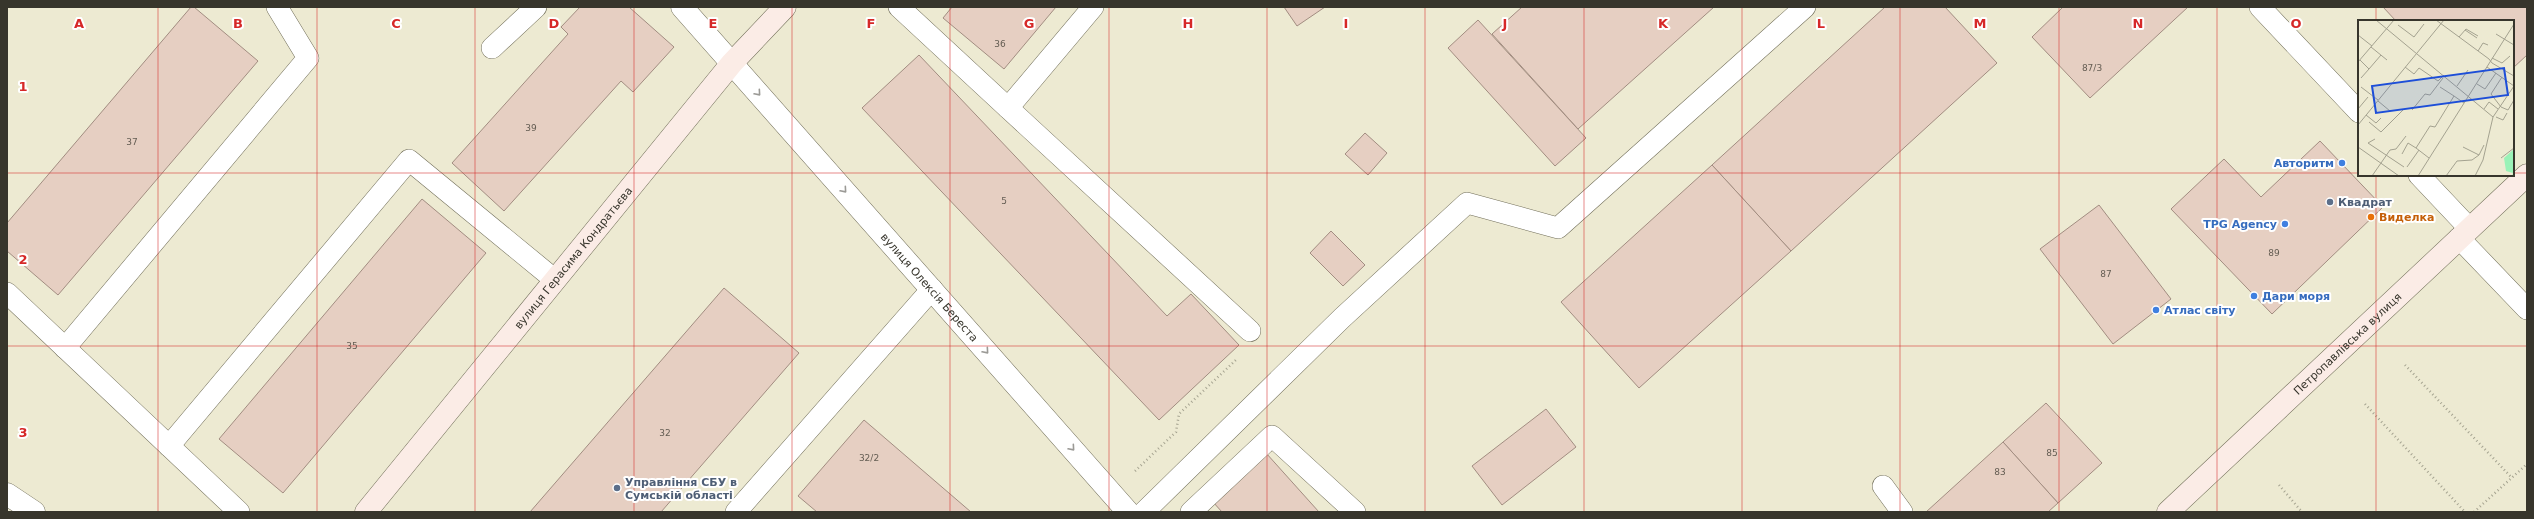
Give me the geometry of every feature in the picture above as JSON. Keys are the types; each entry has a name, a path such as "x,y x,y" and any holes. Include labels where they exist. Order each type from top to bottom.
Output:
{"street":[{"name":"вулиця Олексія Береста","path":"682,7 1128,512"},
{"name":"вулиця Герасима Кондратьєва","path":"366,512 732,63 786,7"},
{"name":"Петропавлівська вулиця","path":"2168,512 2527,175"},
{"path":"7,494 34,512"}],"lane":[{"path":"65,348 308,58 277,7"},
{"path":"492,48 536,7"},
{"path":"899,7 1250,331"},
{"path":"1008,108 1093,7"},
{"path":"1144,512 1342,318 1467,203 1558,228 1805,7"},
{"path":"2260,7 2358,111"},
{"path":"169,446 409,160 555,280"},
{"path":"2420,176 2464,233 2527,309"},
{"path":"736,512 932,289"},
{"path":"7,293 239,512"},
{"path":"1191,512 1272,436 1355,512"},
{"path":"1883,486 1902,512"}],"path":[{"path":"1112,493 1176,432 1179,414 1252,345 1250,331"},
{"path":"2405,365 2512,478"},
{"path":"2365,404 2465,512"},
{"path":"2474,512 2527,464"},
{"path":"2279,486 2302,512"}],"building":[{"path":"191,7 194,7 258,61 58,295 7,251 7,223"},
{"path":"580,7 629,7 674,47 633,92 621,81 504,211 452,163 568,34 561,27"},
{"path":"952,7 1056,7 1004,69 943,18"},
{"path":"1284,7 1325,7 1297,26"},
{"path":"1522,7 1714,7 1578,129 1492,34"},
{"path":"1885,7 1945,7 1997,63 1791,251 1712,165"},
{"path":"2063,7 2188,7 2090,98 2032,37"},
{"path":"2383,7 2527,7 2527,55 2514,67 2514,20 2395,20"},
{"path":"1478,20 1586,138 1555,166 1448,48"},
{"path":"919,55 1167,316 1191,294 1239,345 1159,420 862,108"},
{"path":"1365,133 1387,153 1368,175 1345,154"},
{"path":"2320,141 2383,207 2272,314 2171,209 2224,159 2261,197"},
{"path":"1712,165 1791,251 1639,388 1561,302"},
{"path":"422,199 486,253 283,493 219,439"},
{"path":"2099,205 2171,299 2113,344 2040,249"},
{"path":"1331,231 1365,265 1343,286 1310,253"},
{"path":"724,288 799,353 661,512 530,512"},
{"path":"2046,403 2102,463 2058,503 2003,442"},
{"path":"1546,409 1576,447 1502,505 1472,466"},
{"path":"864,420 971,512 817,512 798,496"},
{"path":"2003,442 2058,503 2048,512 1926,512"},
{"path":"1266,453 1319,512 1222,512 1213,502"}],"place":[{"name":"Авторитм","path":"2342,163"},
{"name":"Квадрат","path":"2330,202"},
{"name":"Виделка","path":"2371,217"},
{"name":"TPG Agency","path":"2285,224"},
{"name":"Дари моря","path":"2254,296"},
{"name":"Атлас світу","path":"2156,310"},
{"name":"Управління СБУ в Сумській області","path":"617,488"}]}
